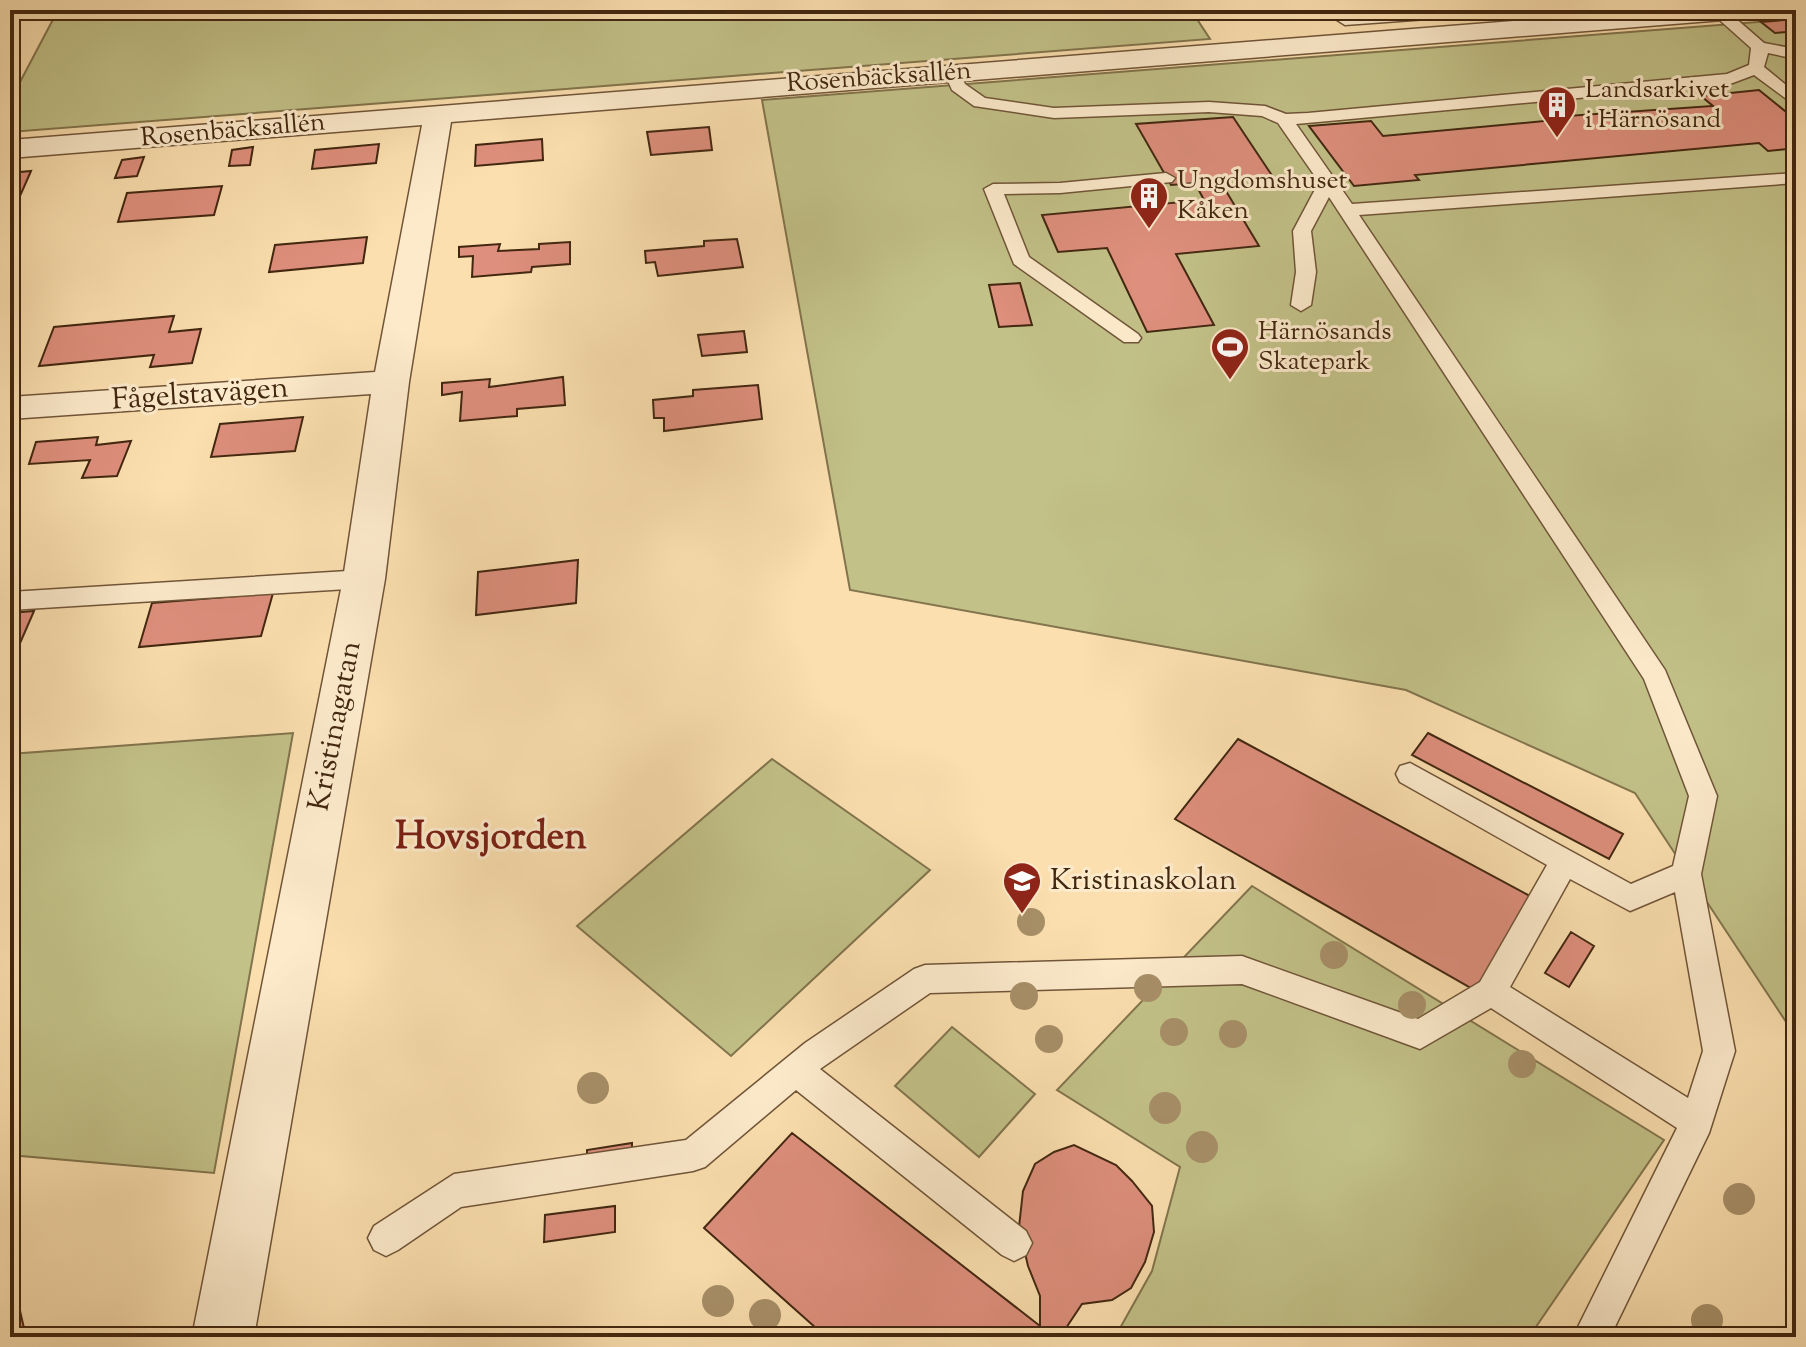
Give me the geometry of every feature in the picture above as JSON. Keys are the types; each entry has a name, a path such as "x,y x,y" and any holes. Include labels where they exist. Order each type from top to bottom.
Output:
{"street":[{"name":"Rosenbäcksallén","path":"10,149 952,72 1347,23 1748,10"},
{"name":"Kristinagatan","path":"223,1337 364,579 391,382 438,113"},
{"name":"Fågelstavägen","path":"10,408 391,382"}],"lane":[{"path":"1347,23 1482,10"},
{"path":"1719,12 1759,47 1796,54"},
{"path":"952,72 958,87 969,97 1054,113 1209,107 1265,111 1284,119 1730,79 1756,68 1760,57 1759,47"},
{"path":"1756,68 1796,101"},
{"path":"1284,119 1656,677 1703,796 1686,874 1719,1051 1697,1122 1591,1337"},
{"path":"1131,338 1021,260 993,189 1060,188 1166,178"},
{"path":"1347,210 1796,178"},
{"path":"1301,305 1306,272 1302,231 1328,182"},
{"path":"10,601 364,579"},
{"path":"1410,774 1630,898 1686,874"},
{"path":"386,1238 454,1191 693,1155 816,1053 925,979 1242,970 1420,1034 1491,992 1565,861"},
{"path":"1491,992 1697,1122"},
{"path":"796,1070 1014,1243"}],"shaded area":[{"path":"58,10 1191,10 1210,39 10,132 10,101"},
{"path":"1796,19 1796,1037 1635,793 1406,690 850,590 762,100"},
{"path":"293,733 214,1173 10,1155 10,754"},
{"path":"772,759 930,870 731,1056 577,926"},
{"path":"1252,886 1664,1140 1529,1337 1115,1337 1152,1271 1180,1167 1057,1090"},
{"path":"952,1027 1035,1094 979,1157 895,1086"}],"building":[{"path":"1796,19 1796,31 1775,33 1761,22"},
{"name":"Landsarkivet i Härnösand","path":"1759,90 1796,120 1796,148 1768,151 1759,143 1415,175 1419,180 1354,186 1309,126 1371,121 1383,136 1555,120 1552,117 1713,106 1701,96"},
{"name":"Ungdomshuset Kåken","path":"1233,117 1273,177 1220,181 1259,246 1176,254 1214,325 1147,332 1107,248 1058,252 1042,215 1204,200 1195,183 1171,185 1136,124"},
{"path":"709,127 712,150 651,155 647,132"},
{"path":"542,139 543,160 475,166 476,145"},
{"path":"379,144 376,163 312,169 315,150"},
{"path":"253,147 250,165 229,166 232,150"},
{"path":"144,157 137,176 115,178 122,160"},
{"path":"31,171 20,196 10,196 10,173"},
{"path":"222,186 214,215 118,222 127,193"},
{"path":"367,237 363,263 269,272 275,245"},
{"path":"737,239 743,267 658,276 655,262 646,263 645,251 704,246 704,241"},
{"path":"570,242 570,264 532,267 531,272 472,277 473,256 459,257 459,247 500,244 498,251 539,249 539,244"},
{"path":"1020,283 1032,325 999,327 989,285"},
{"path":"174,316 169,332 201,329 192,363 150,367 154,355 39,366 54,327"},
{"path":"744,331 747,352 702,356 698,335"},
{"path":"563,377 565,405 517,409 517,416 460,421 462,392 442,395 442,383 490,379 489,387"},
{"path":"758,385 762,419 664,431 664,418 654,418 653,400 693,396 693,390"},
{"path":"303,417 295,451 211,457 220,424"},
{"path":"98,437 96,445 131,441 117,476 82,478 90,460 29,464 36,442"},
{"path":"578,560 576,603 476,615 478,572"},
{"path":"273,593 261,636 139,647 152,603"},
{"path":"34,611 14,657 10,657 10,613"},
{"path":"1428,733 1623,834 1609,859 1412,755"},
{"path":"1238,739 1530,896 1478,992 1175,819"},
{"path":"1571,932 1594,946 1569,987 1545,973"},
{"path":"792,1133 1040,1326 1040,1296 1028,1266 1019,1227 1023,1191 1035,1164 1054,1152 1074,1145 1116,1165 1132,1181 1152,1206 1154,1232 1145,1262 1131,1288 1112,1300 1082,1304 1060,1337 826,1337 704,1228"},
{"path":"632,1143 632,1161 587,1167 587,1150"},
{"path":"615,1206 615,1232 544,1242 545,1215"},
{"path":"10,1267 26,1337 10,1337"}],"place":[{"name":"Landsarkivet i Härnösand","path":"1557,139"},
{"name":"Ungdomshuset Kåken","path":"1149,230"},
{"name":"Härnösands Skatepark","path":"1230,381"},
{"name":"Kristinaskolan","path":"1022,915"}],"district":[{"name":"Hovsjorden","path":"491,839"}]}
